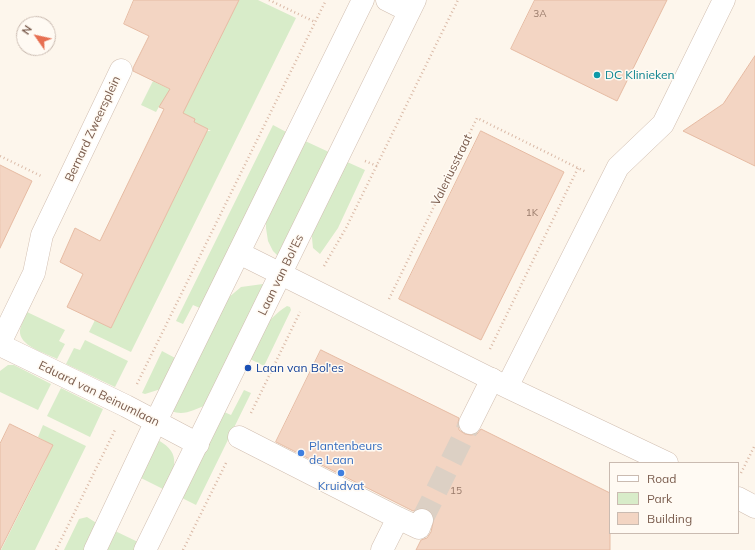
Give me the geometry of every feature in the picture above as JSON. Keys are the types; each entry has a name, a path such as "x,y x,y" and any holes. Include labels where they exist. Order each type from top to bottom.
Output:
{"street":[{"path":"95,550 362,0"},
{"path":"388,0 412,6"},
{"path":"470,423 492,379 610,184 618,167 663,124 724,0"},
{"name":"Laan van Bol'Es","path":"145,550 412,6"},
{"name":"Bernard Zweersplein","path":"0,344 34,273 42,235 120,70"},
{"path":"239,253 377,323 664,462"},
{"name":"Eduard van Beinumlaan","path":"0,344 126,406 198,444"},
{"path":"239,437 419,528 422,520"},
{"path":"739,499 755,507"},
{"path":"382,550 398,518"}],"path":[{"path":"269,0 315,22"},
{"path":"56,550 326,0"},
{"name":"Valeriusstraat","path":"377,323 477,118 610,184"},
{"name":"Bernard Zweersplein","path":"0,156 65,188"},
{"path":"492,379 578,168"},
{"path":"739,478 755,445"}],"green space":[{"path":"239,0 258,0 296,18 131,352 89,332 95,320 111,328 207,131 211,131 160,105 156,112 141,105 153,81 190,99"},
{"path":"273,125 288,133 202,309 193,305 183,324 176,321"},
{"path":"303,140 331,153 281,254 277,255 273,251 268,241 266,214"},
{"path":"345,161 365,170 338,228 320,254 313,248 311,228"},
{"path":"263,284 265,287 206,405 185,413 171,411 228,298 241,287"},
{"path":"287,306 290,307 291,310 264,366 248,358 263,329 273,317"},
{"path":"27,312 65,330 59,341 65,344 57,359 28,345 23,340 20,330"},
{"path":"85,340 128,361 115,387 66,364 74,348 80,350"},
{"path":"162,351 177,359 164,388 145,394 142,393"},
{"path":"8,365 14,365 51,384 38,410 0,392 0,371"},
{"path":"61,388 103,409 90,437 47,416"},
{"path":"244,390 251,393 196,505 180,497 222,411 231,415"},
{"path":"43,425 86,446 35,550 1,550 46,460 50,444 38,437"},
{"path":"158,440 166,445 174,456 173,469 165,490 139,477"},
{"path":"87,517 98,524 85,550 64,550 79,519"},
{"path":"113,530 138,542 134,550 104,550"}],"building":[{"path":"134,0 239,0 183,113 195,119 194,122 208,129 111,328 67,307 83,274 60,262 75,228 100,241 164,109 159,107 170,89 133,71 133,68 149,36 124,24"},
{"name":"DC Klinieken","path":"535,0 667,0 617,101 511,49"},
{"path":"755,56 755,166 683,131 723,104"},
{"path":"481,131 564,172 481,340 399,299"},
{"path":"0,165 32,181 0,248"},
{"path":"321,350 459,418 459,430 465,434 477,434 481,429 609,493 610,550 416,550 421,540 427,538 431,532 434,518 431,512 426,508 420,508 413,511 276,442"},
{"path":"10,424 53,445 0,550 0,444"}],"tunnel":[{"path":"422,520 470,423"}],"place":[{"name":"DC Klinieken","path":"597,75"},
{"name":"Laan van Bol'es","path":"248,368"},
{"name":"Plantenbeurs de Laan","path":"301,453"},
{"name":"Kruidvat","path":"341,473"}]}
